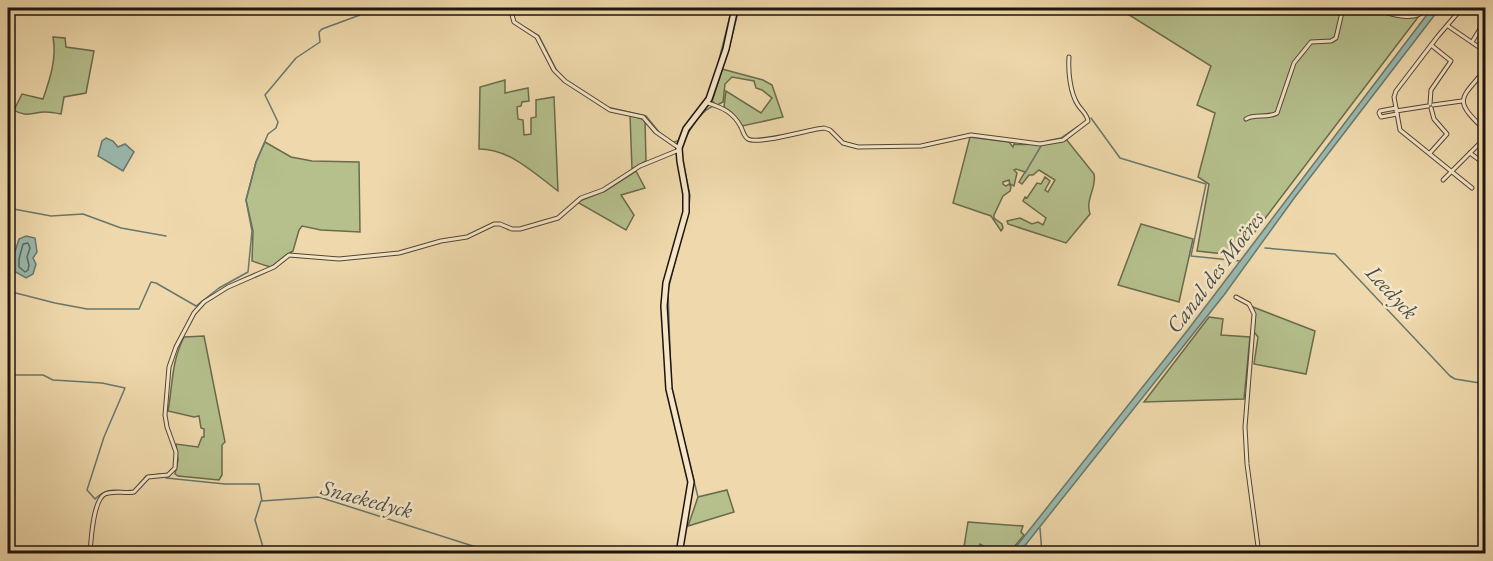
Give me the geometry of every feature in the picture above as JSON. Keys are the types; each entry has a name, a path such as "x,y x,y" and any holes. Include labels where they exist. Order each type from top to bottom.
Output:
{"main road":[{"path":"679,554 691,484 669,390 664,303 666,283 686,212 679,149 686,129 708,103 727,46 735,8"}],"street":[{"path":"90,554 96,509 102,496 109,493 134,492 148,477 167,475 175,468 176,452 165,417 170,363 174,350 192,317 205,301 226,288 273,268 289,255 339,259 399,253 439,241 467,237 494,224 516,230 553,220 562,215 580,198 606,188 640,166 679,149 656,132 643,117 609,109 562,79 553,68 538,38 513,21 510,8"},
{"path":"1246,118 1271,116 1276,113 1295,60 1312,41 1335,39 1343,8"},
{"path":"1369,8 1411,17 1419,15 1427,8"},
{"path":"1462,8 1395,93 1400,130 1472,188"},
{"path":"1472,42 1485,19"},
{"path":"1448,26 1485,52"},
{"path":"1430,153 1447,134 1433,118 1430,106 1431,90 1451,62 1431,45"},
{"path":"708,103 728,111 737,120 746,137 752,140 786,137 824,128 830,130 843,143 855,146 919,146 969,135 1043,144 1064,139 1088,121 1087,115 1076,101 1069,71 1070,57"},
{"path":"1462,101 1465,92 1485,69"},
{"path":"1478,78 1485,85"},
{"path":"1396,111 1381,117 1379,113 1380,111 1396,111 1462,101"},
{"path":"1462,101 1485,131"},
{"path":"1443,180 1485,137"},
{"path":"1470,153 1485,165"},
{"path":"1236,297 1250,305 1254,316 1248,364 1245,427 1247,464 1259,554"}],"green space":[{"path":"1118,8 1425,8 1244,246 1234,255 1197,251 1209,184 1198,177 1215,113 1197,105 1211,66"},
{"path":"53,37 65,38 66,47 94,51 86,93 64,97 61,114 45,112 25,114 14,110 22,94 43,99 53,61"},
{"path":"722,69 763,80 772,85 783,117 742,126 724,107 726,91 761,113 772,98 756,88 754,81 732,77 725,84 723,102 717,105 712,101"},
{"path":"505,80 505,93 528,88 529,101 522,102 521,106 517,107 518,119 523,120 524,135 531,134 531,118 536,117 536,100 554,97 558,191 511,158 501,153 479,149 480,87"},
{"path":"630,115 645,120 646,161 632,169"},
{"path":"970,137 1009,142 1013,147 1014,144 1044,144 1047,141 1066,139 1094,174 1094,184 1089,203 1090,214 1066,243 1008,224 1007,221 1020,218 1032,224 1038,222 1043,225 1046,218 1023,201 1037,183 1041,184 1045,177 1050,181 1045,190 1048,192 1055,180 1039,170 1029,175 1022,184 1019,182 1025,172 1016,169 1014,170 1017,173 1014,186 1009,180 1003,182 1006,186 1009,184 1011,187 1010,191 1003,196 994,215 994,218 1002,224 1001,231 991,216 953,203"},
{"path":"265,142 291,157 312,161 359,162 360,232 321,230 302,226 293,251 276,263 270,267 252,261 253,231 246,200 256,162"},
{"path":"636,171 645,188 621,195 634,215 626,230 577,202 605,191"},
{"path":"1141,224 1193,239 1179,302 1118,285"},
{"path":"1253,307 1315,331 1306,374 1254,364 1258,337 1254,332"},
{"path":"1209,317 1223,319 1221,335 1250,337 1244,399 1144,402"},
{"path":"204,336 225,442 222,445 222,475 219,480 175,474 178,460 176,444 198,447 204,437 204,429 201,428 199,416 168,411 175,365 184,337"},
{"path":"727,490 734,512 688,526 698,497"},
{"path":"968,522 1023,526 1021,532 1024,535 1009,553 995,553 980,544 977,553 963,553"}],"water":[{"path":"1432,8 1440,8 1295,197 1224,295 1019,553 1011,553 1187,331"},
{"path":"106,138 118,147 125,144 134,152 123,171 98,156 102,141"},
{"path":"26,236 35,238 37,252 33,258 36,264 33,274 26,278 14,271 13,258 19,239"}],"waterway":[{"path":"8,291 87,309 139,309 151,282 196,306 219,288 248,272 252,231 246,200 256,162 268,134 276,128 278,122 265,95 296,58 320,42 319,32 322,29 360,15 359,8"},
{"path":"717,68 732,8"},
{"path":"714,104 712,101 739,8"},
{"path":"526,28 539,36 557,71"},
{"path":"684,141 700,116 714,106"},
{"path":"607,107 646,116 659,132"},
{"path":"673,142 678,141 683,129 694,114"},
{"name":"Canal des Moëres","path":"1091,118 1120,158 1206,184 1191,256 1240,261"},
{"path":"1047,141 1061,138 1077,127"},
{"path":"1025,173 1041,146"},
{"path":"671,380 668,290 690,196 682,157"},
{"path":"8,208 51,216 83,214 121,228 166,236"},
{"name":"Leedyck","path":"1265,248 1335,254 1450,376 1455,379 1486,384"},
{"name":"Snaekedyck","path":"8,375 43,375 53,380 102,383 125,388 104,437 87,490 95,499 108,491 123,491"},
{"path":"681,429 698,497"},
{"name":"Snaekedyck","path":"138,486 146,476 161,474"},
{"name":"Snaekedyck","path":"166,478 225,484 259,484 262,501 319,497 498,554"},
{"path":"261,501 255,520 265,554"},
{"name":"Snaekedyck","path":"1040,528 1042,554"}]}
